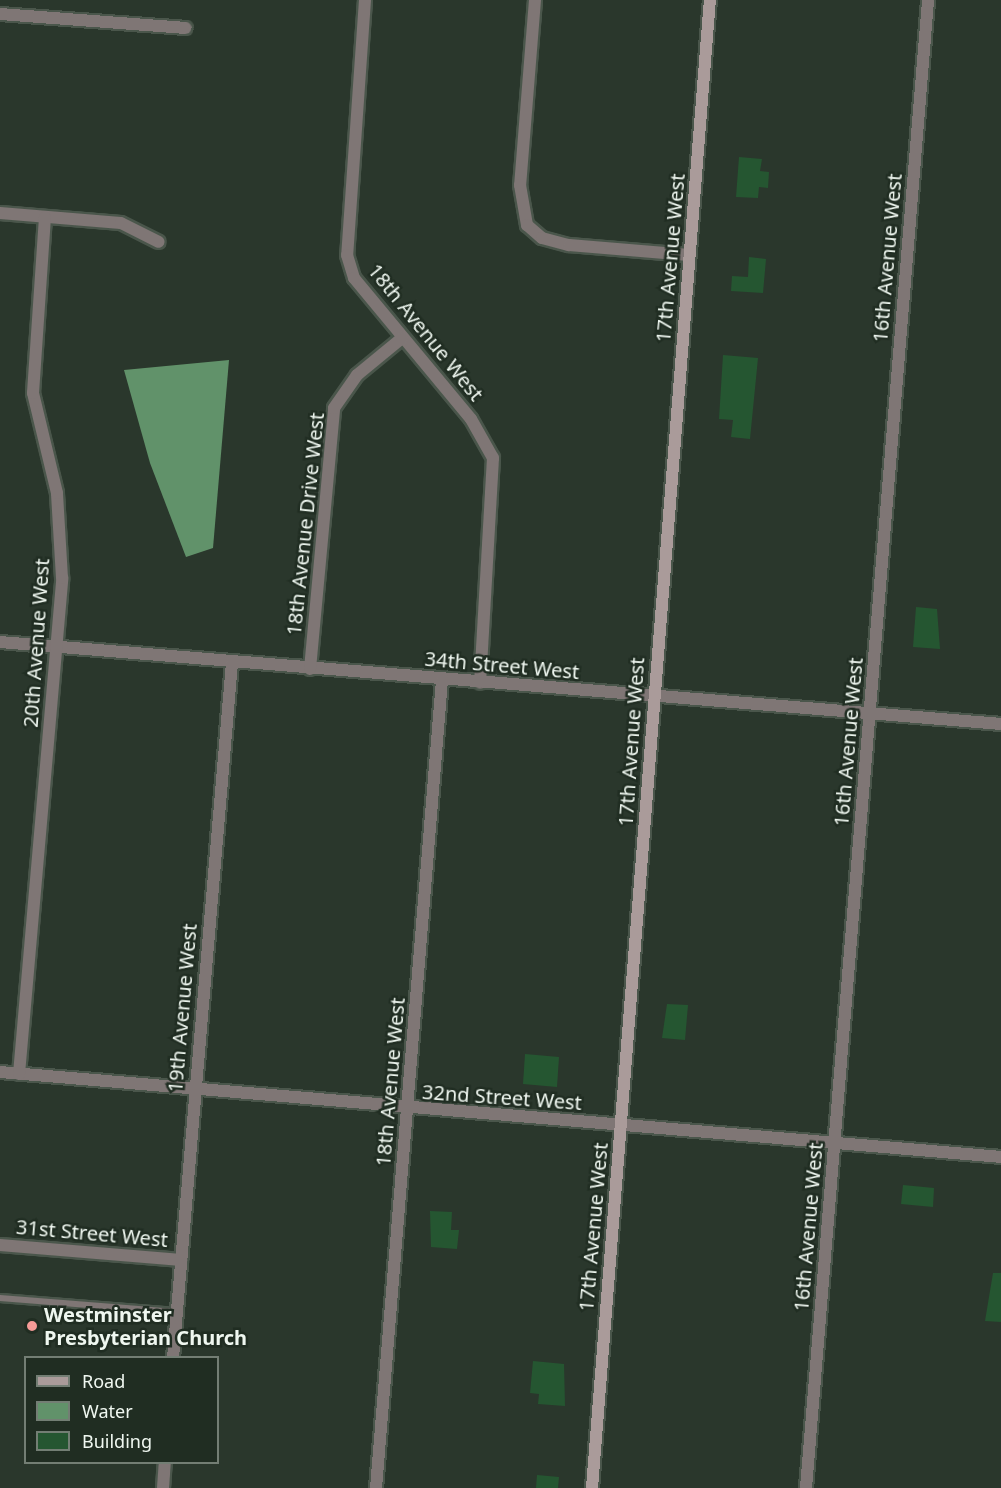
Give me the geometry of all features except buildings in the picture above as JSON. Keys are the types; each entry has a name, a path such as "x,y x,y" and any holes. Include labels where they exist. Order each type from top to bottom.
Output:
{"street":[{"name":"18th Avenue West","path":"365,0 347,255 354,278 471,419 494,458 480,683"},
{"path":"535,0 520,185 527,225 542,238 569,245 689,255"},
{"name":"17th Avenue West","path":"592,1488 710,0"},
{"name":"16th Avenue West","path":"806,1488 927,0"},
{"path":"0,14 185,28"},
{"path":"0,213 121,223 159,242"},
{"name":"20th Avenue West","path":"19,1074 56,647 60,519 33,393 45,217"},
{"name":"18th Avenue Drive West","path":"310,669 334,408 357,375 402,338"},
{"name":"34th Street West","path":"0,642 1001,724"},
{"name":"19th Avenue West","path":"173,1356 232,662"},
{"name":"18th Avenue West","path":"376,1488 442,680"},
{"name":"32nd Street West","path":"0,1072 408,1109 1001,1158"},
{"name":"31st Street West","path":"0,1245 181,1260"},
{"path":"163,1488 165,1464"}],"lane":[{"path":"0,1298 177,1312"}],"water":[{"path":"229,360 213,548 186,557 150,463 124,370"}],"place":[{"name":"Westminster Presbyterian Church","path":"32,1326"}]}
